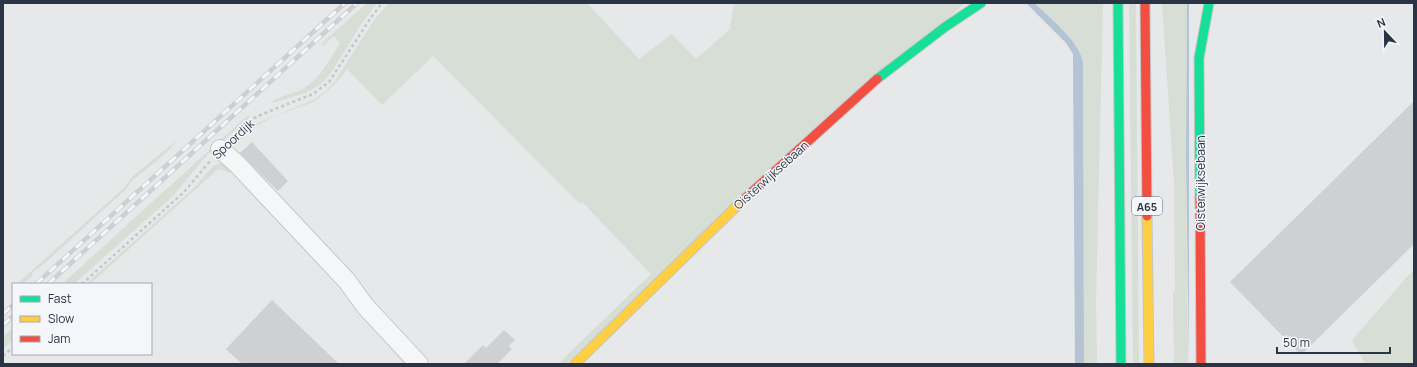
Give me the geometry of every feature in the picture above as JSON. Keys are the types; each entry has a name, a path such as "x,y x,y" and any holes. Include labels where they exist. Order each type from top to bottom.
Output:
{"main road":[{"name":"Oisterwijksebaan","path":"575,364 743,200 883,74 945,27 981,3"},
{"name":"A65","path":"1118,3 1121,364"},
{"name":"A65","path":"1145,3 1149,364"},
{"name":"Oisterwijksebaan","path":"1201,364 1199,58 1209,3"}],"street":[{"path":"220,149 237,164 347,281 365,306 419,364"}],"path":[{"name":"Spoordijk","path":"83,283 184,192 220,149 252,119 313,94 329,82 382,3"},
{"path":"3,356 12,348"}],"shaded area":[{"path":"367,3 377,3 360,26 333,70 324,81 305,93 272,103 274,100 303,89 315,80 340,43 334,36 323,46 321,44"},
{"path":"389,3 533,3 535,5 537,3 587,3 639,59 672,34 696,59 730,29 734,3 965,3 566,364 559,364 651,274 582,202 580,204 433,56 382,105 347,69 331,87 313,102 273,117 258,125 229,150 230,144 255,124 315,99 326,91 335,81 374,20"},
{"path":"1034,3 1103,3 1096,300 1097,364 1084,364 1083,62"},
{"path":"1129,3 1136,3 1139,364 1133,364"},
{"path":"1162,3 1187,3 1186,155 1188,364 1174,364 1174,184"},
{"path":"248,115 249,118 207,155 173,196 75,283 63,283"},
{"path":"177,140 163,156 133,180 124,191 45,263 33,272 32,276 24,283 18,283 125,187 132,177"},
{"path":"222,162 230,165 410,364 244,181 232,173 218,169 91,283 87,283 195,187 213,166"},
{"path":"1414,269 1414,364 1366,364 1352,340"},
{"path":"12,329 12,341 3,349 3,337"}],"water":[{"path":"1026,3 1034,3 1063,30 1076,46 1083,62 1084,364 1075,364 1073,54 1066,43"},
{"path":"1187,3 1189,3 1189,364 1186,155"}],"building":[{"path":"1414,101 1414,244 1301,355 1230,282"},
{"path":"252,142 288,181 278,191 240,153"},
{"path":"272,300 339,364 242,364 226,349"},
{"path":"504,330 515,340 509,346 512,349 497,364 464,364 483,345 486,348"}],"railway":[{"path":"37,283 345,3"},
{"path":"49,283 357,3"},
{"path":"3,314 12,306"},
{"path":"3,325 12,317"}],"traffic: fast":[{"path":"877,79 945,27 981,3"},
{"path":"1118,3 1121,364"},
{"path":"1200,198 1199,58 1209,3"}],"traffic: slow":[{"path":"575,364 743,200"},
{"path":"1147,216 1149,364"}],"traffic: jam":[{"path":"1145,3 1147,216"},
{"path":"743,200 877,79"},
{"path":"1200,198 1201,364"}]}
